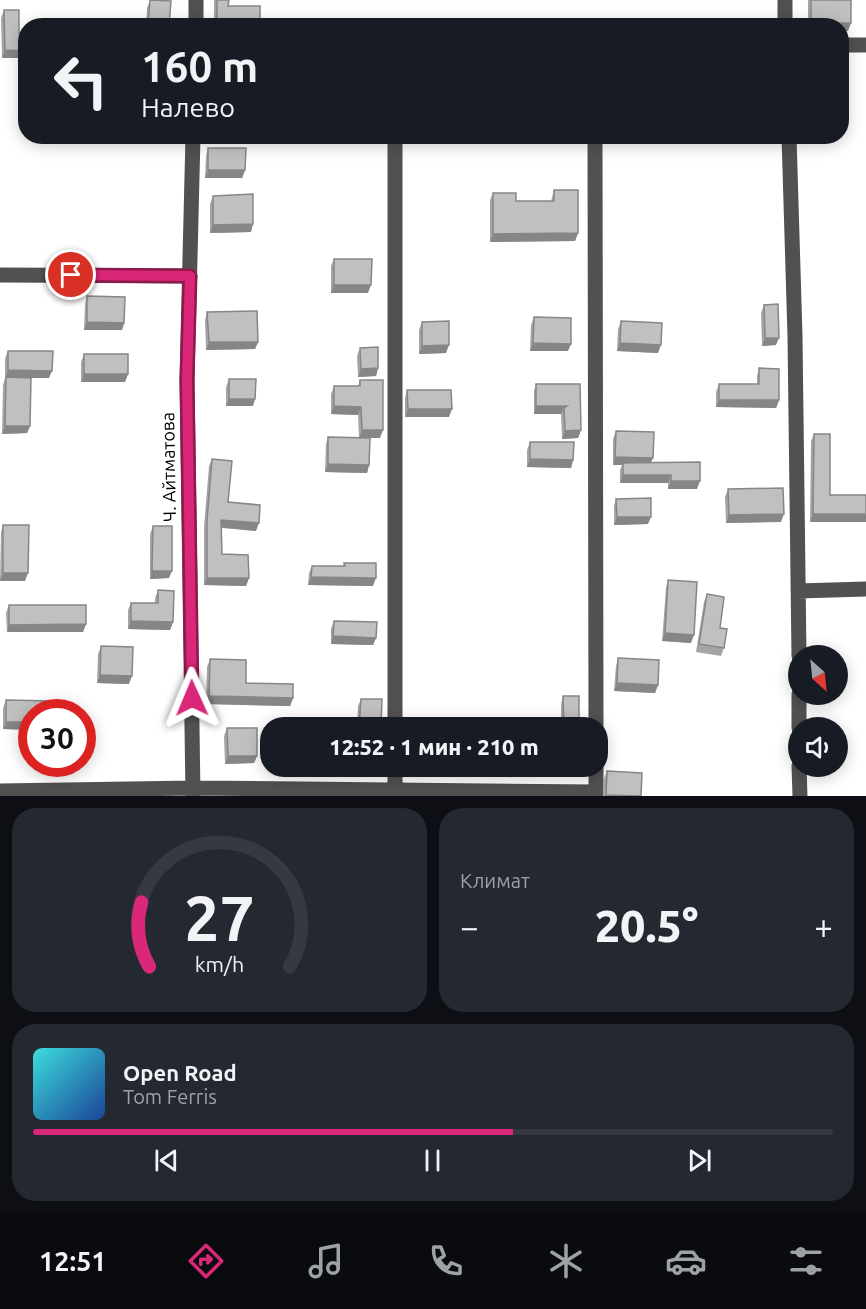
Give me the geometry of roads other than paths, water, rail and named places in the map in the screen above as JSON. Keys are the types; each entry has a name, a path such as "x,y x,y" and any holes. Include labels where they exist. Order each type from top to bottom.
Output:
{"street":[{"path":"196,0 196,18"},
{"path":"785,0 785,18"},
{"path":"849,45 866,45"},
{"name":"Ч. Айтматова","path":"193,144 187,380 193,792"},
{"path":"395,144 395,717"},
{"path":"595,144 596,717"},
{"path":"789,144 795,336 799,645"},
{"path":"0,274 190,276"},
{"path":"798,591 866,589"},
{"path":"395,777 395,793"},
{"path":"0,791 596,794 596,777"},
{"path":"799,777 800,796"}]}
